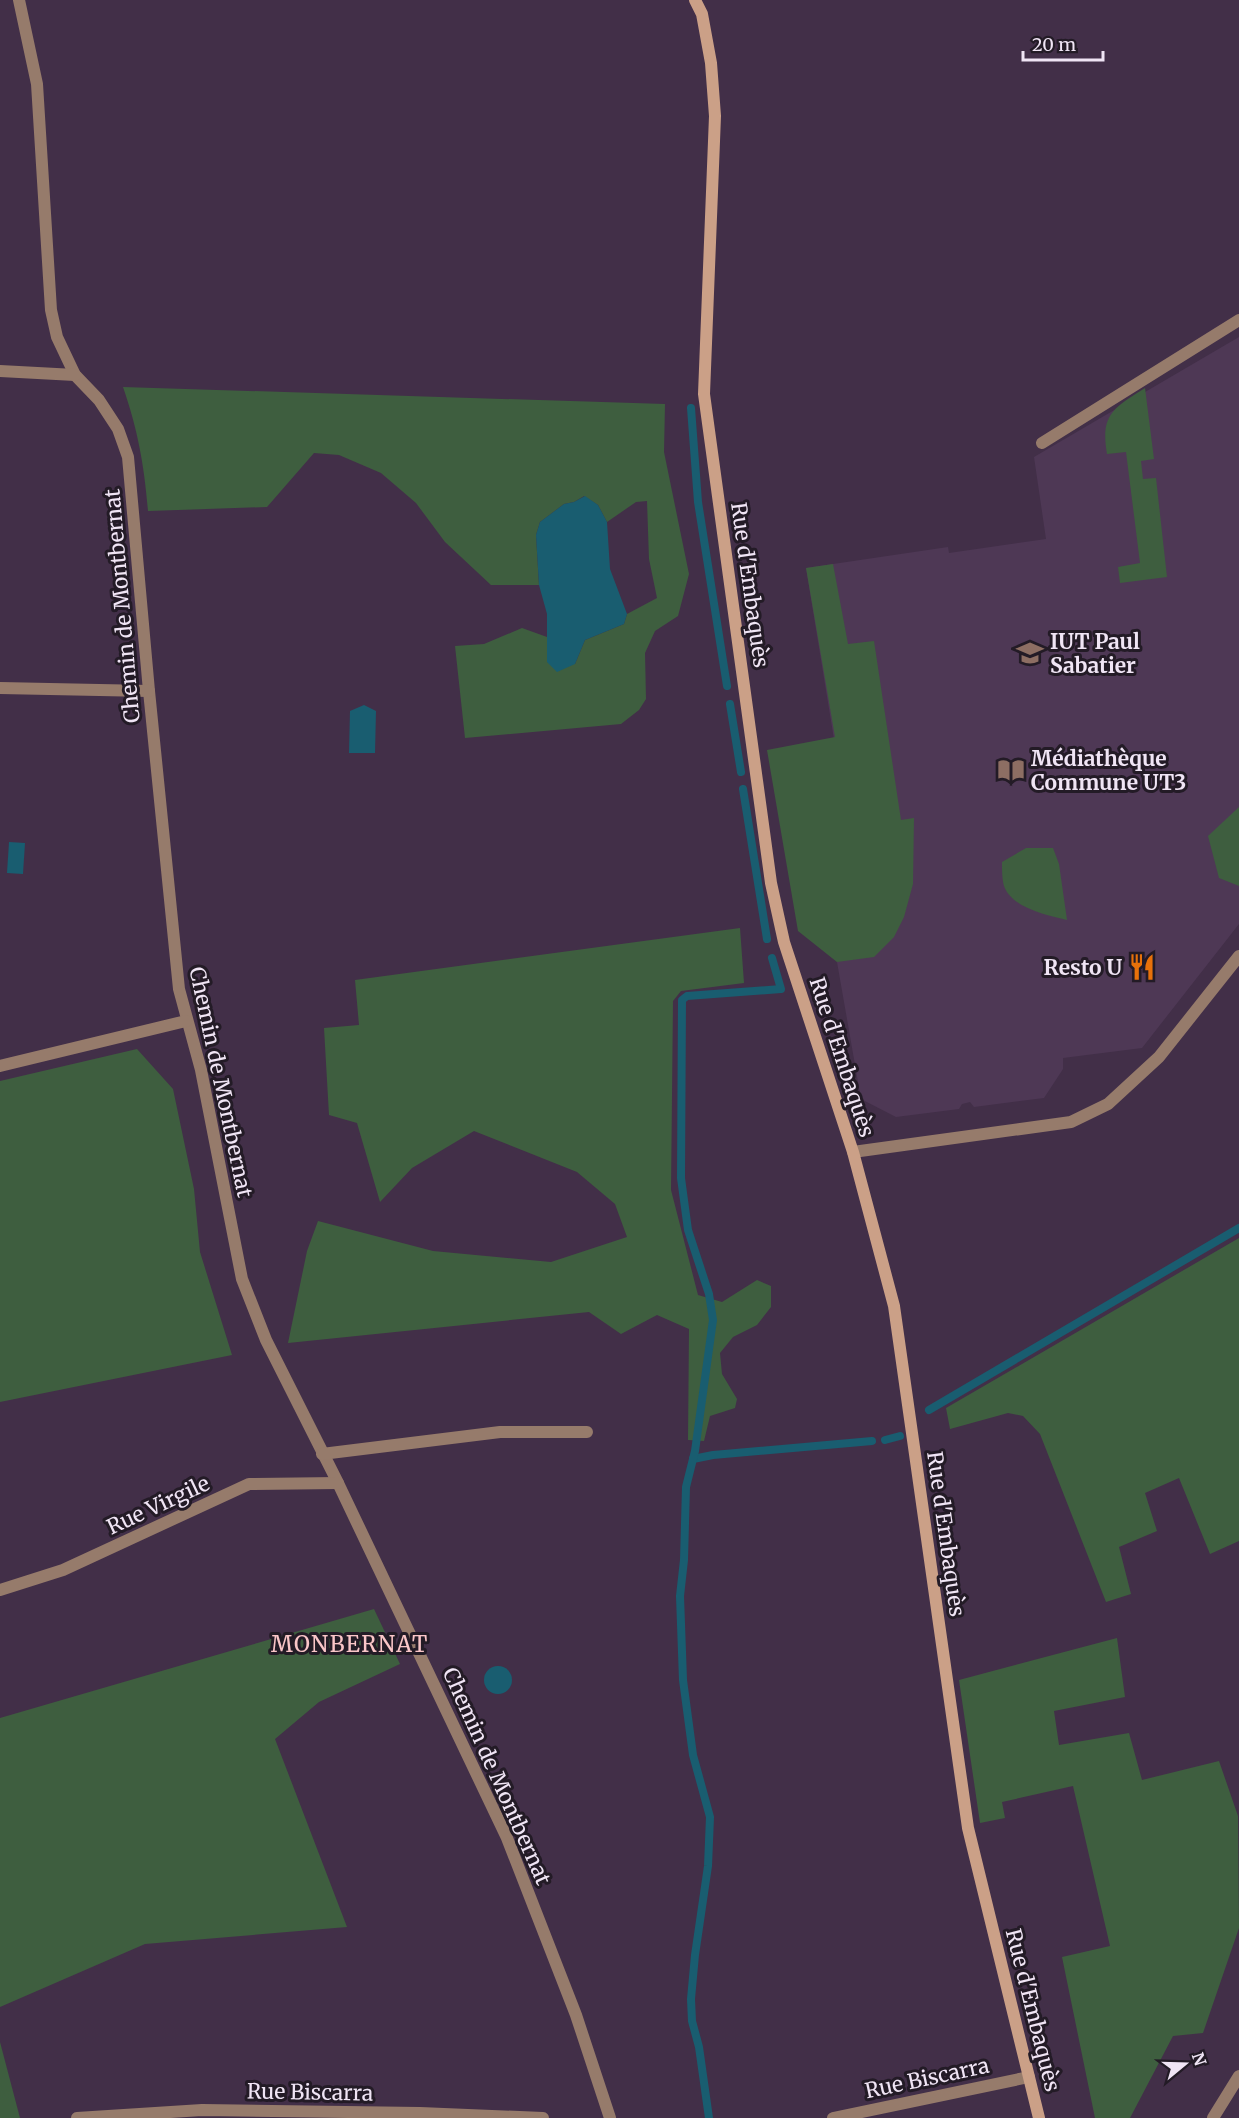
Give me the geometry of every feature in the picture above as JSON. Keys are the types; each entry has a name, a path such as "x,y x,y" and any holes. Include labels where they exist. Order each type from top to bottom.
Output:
{"street":[{"name":"Chemin de Montbernat","path":"19,0 37,84 51,310 57,337 75,375 99,400 118,429 128,458 179,988 201,1070 242,1279 266,1340 338,1483 507,1838 576,2015 610,2118"},
{"name":"Rue d'Embaquès","path":"694,0 702,14 711,63 715,116 705,405 771,883 784,942 853,1152 894,1306 968,1828 1039,2118"},
{"path":"1042,443 1239,320"},
{"path":"0,371 75,375"},
{"path":"0,688 149,691"},
{"path":"853,1152 1071,1122 1099,1109 1108,1104 1159,1057 1239,956"},
{"path":"0,1066 186,1021"},
{"path":"322,1454 500,1432 587,1432"},
{"name":"Rue Virgile","path":"0,1590 63,1570 249,1484 338,1483"},
{"path":"1213,2118 1239,2076"},
{"name":"Rue Biscarra","path":"833,2118 1029,2077"},
{"name":"Rue Biscarra","path":"77,2118 202,2110 543,2118"}],"shaded area":[{"name":"IUT Paul Sabatier","path":"1239,337 1239,924 1142,1048 1063,1058 1063,1069 1044,1098 974,1107 970,1102 962,1104 959,1109 896,1117 861,1099 837,962 860,898 806,568 948,547 949,553 1046,539 1034,457"}],"green space":[{"path":"123,387 665,404 664,452 689,574 678,616 655,631 645,653 646,699 639,710 621,724 465,738 455,646 484,644 522,628 547,637 547,662 575,664 585,640 624,624 627,614 657,598 649,559 647,501 636,502 607,522 598,505 584,496 574,502 564,504 540,522 536,535 539,585 491,585 445,542 416,503 381,473 339,455 314,453 267,507 148,511 140,448"},
{"path":"1145,388 1154,459 1141,461 1143,479 1156,478 1167,577 1120,583 1118,567 1140,563 1126,452 1107,454 1106,430 1108,421 1118,407"},
{"path":"833,564 848,644 874,641 901,820 914,818 913,884 904,917 894,937 874,957 837,962 798,931 767,750 835,737 806,568"},
{"path":"1239,807 1239,886 1219,878 1208,836"},
{"path":"1026,848 1053,848 1059,864 1067,920 1031,909 1008,894 1003,883 1002,862"},
{"path":"740,928 744,983 681,991 673,1001 671,1190 698,1295 722,1302 757,1280 771,1286 771,1307 757,1325 733,1337 720,1353 722,1374 737,1399 735,1408 710,1416 704,1441 688,1440 689,1329 657,1315 621,1334 589,1312 288,1343 307,1251 318,1221 433,1251 551,1262 627,1237 615,1204 577,1172 474,1131 412,1168 380,1202 357,1123 329,1115 324,1028 359,1025 355,980"},
{"path":"137,1049 173,1089 194,1189 200,1252 232,1355 0,1402 0,1081"},
{"path":"1239,1238 1239,1541 1210,1554 1179,1478 1145,1493 1157,1531 1119,1547 1131,1594 1106,1602 1040,1434 1023,1416 1008,1413 950,1429 946,1408"},
{"path":"374,1609 400,1664 319,1702 275,1739 347,1927 145,1944 0,2007 0,1718"},
{"path":"1117,1638 1125,1697 1054,1711 1059,1745 1129,1733 1142,1780 1219,1761 1238,1816 1239,1928 1203,2033 1173,2036 1130,2118 1095,2118 1062,1957 1110,1946 1073,1786 1002,1802 1005,1818 980,1823 959,1680"},
{"path":"0,2042 20,2118 0,2118"}],"water":[{"path":"585,496 598,505 607,522 610,569 627,614 624,624 585,640 575,664 557,672 547,662 547,614 539,585 536,535 540,522 564,504"},
{"path":"364,705 376,711 375,753 349,753 350,711"},
{"path":"9,842 25,843 23,874 7,873"},
{"path":"498,1666 508,1670 512,1680 508,1690 498,1694 488,1690 484,1680 488,1670"}],"waterway":[{"path":"691,408 698,502 727,686"},
{"path":"730,704 741,772"},
{"path":"743,789 767,939"},
{"path":"709,2118 699,2047 692,2021 691,1999 708,1866 710,1817 693,1755 683,1680 680,1596 684,1560 686,1487 695,1451 713,1320 709,1294 688,1230 681,1178 682,1000 687,996 781,989 772,958"},
{"path":"929,1410 1239,1228"},
{"path":"885,1440 900,1436"},
{"path":"693,1459 713,1455 872,1441"}],"place":[{"name":"IUT Paul Sabatier","path":"1030,653"},
{"name":"Médiathèque Commune UT3","path":"1011,770"},
{"name":"Resto U","path":"1142,967"}],"district":[{"name":"MONBERNAT","path":"350,1644"}]}
